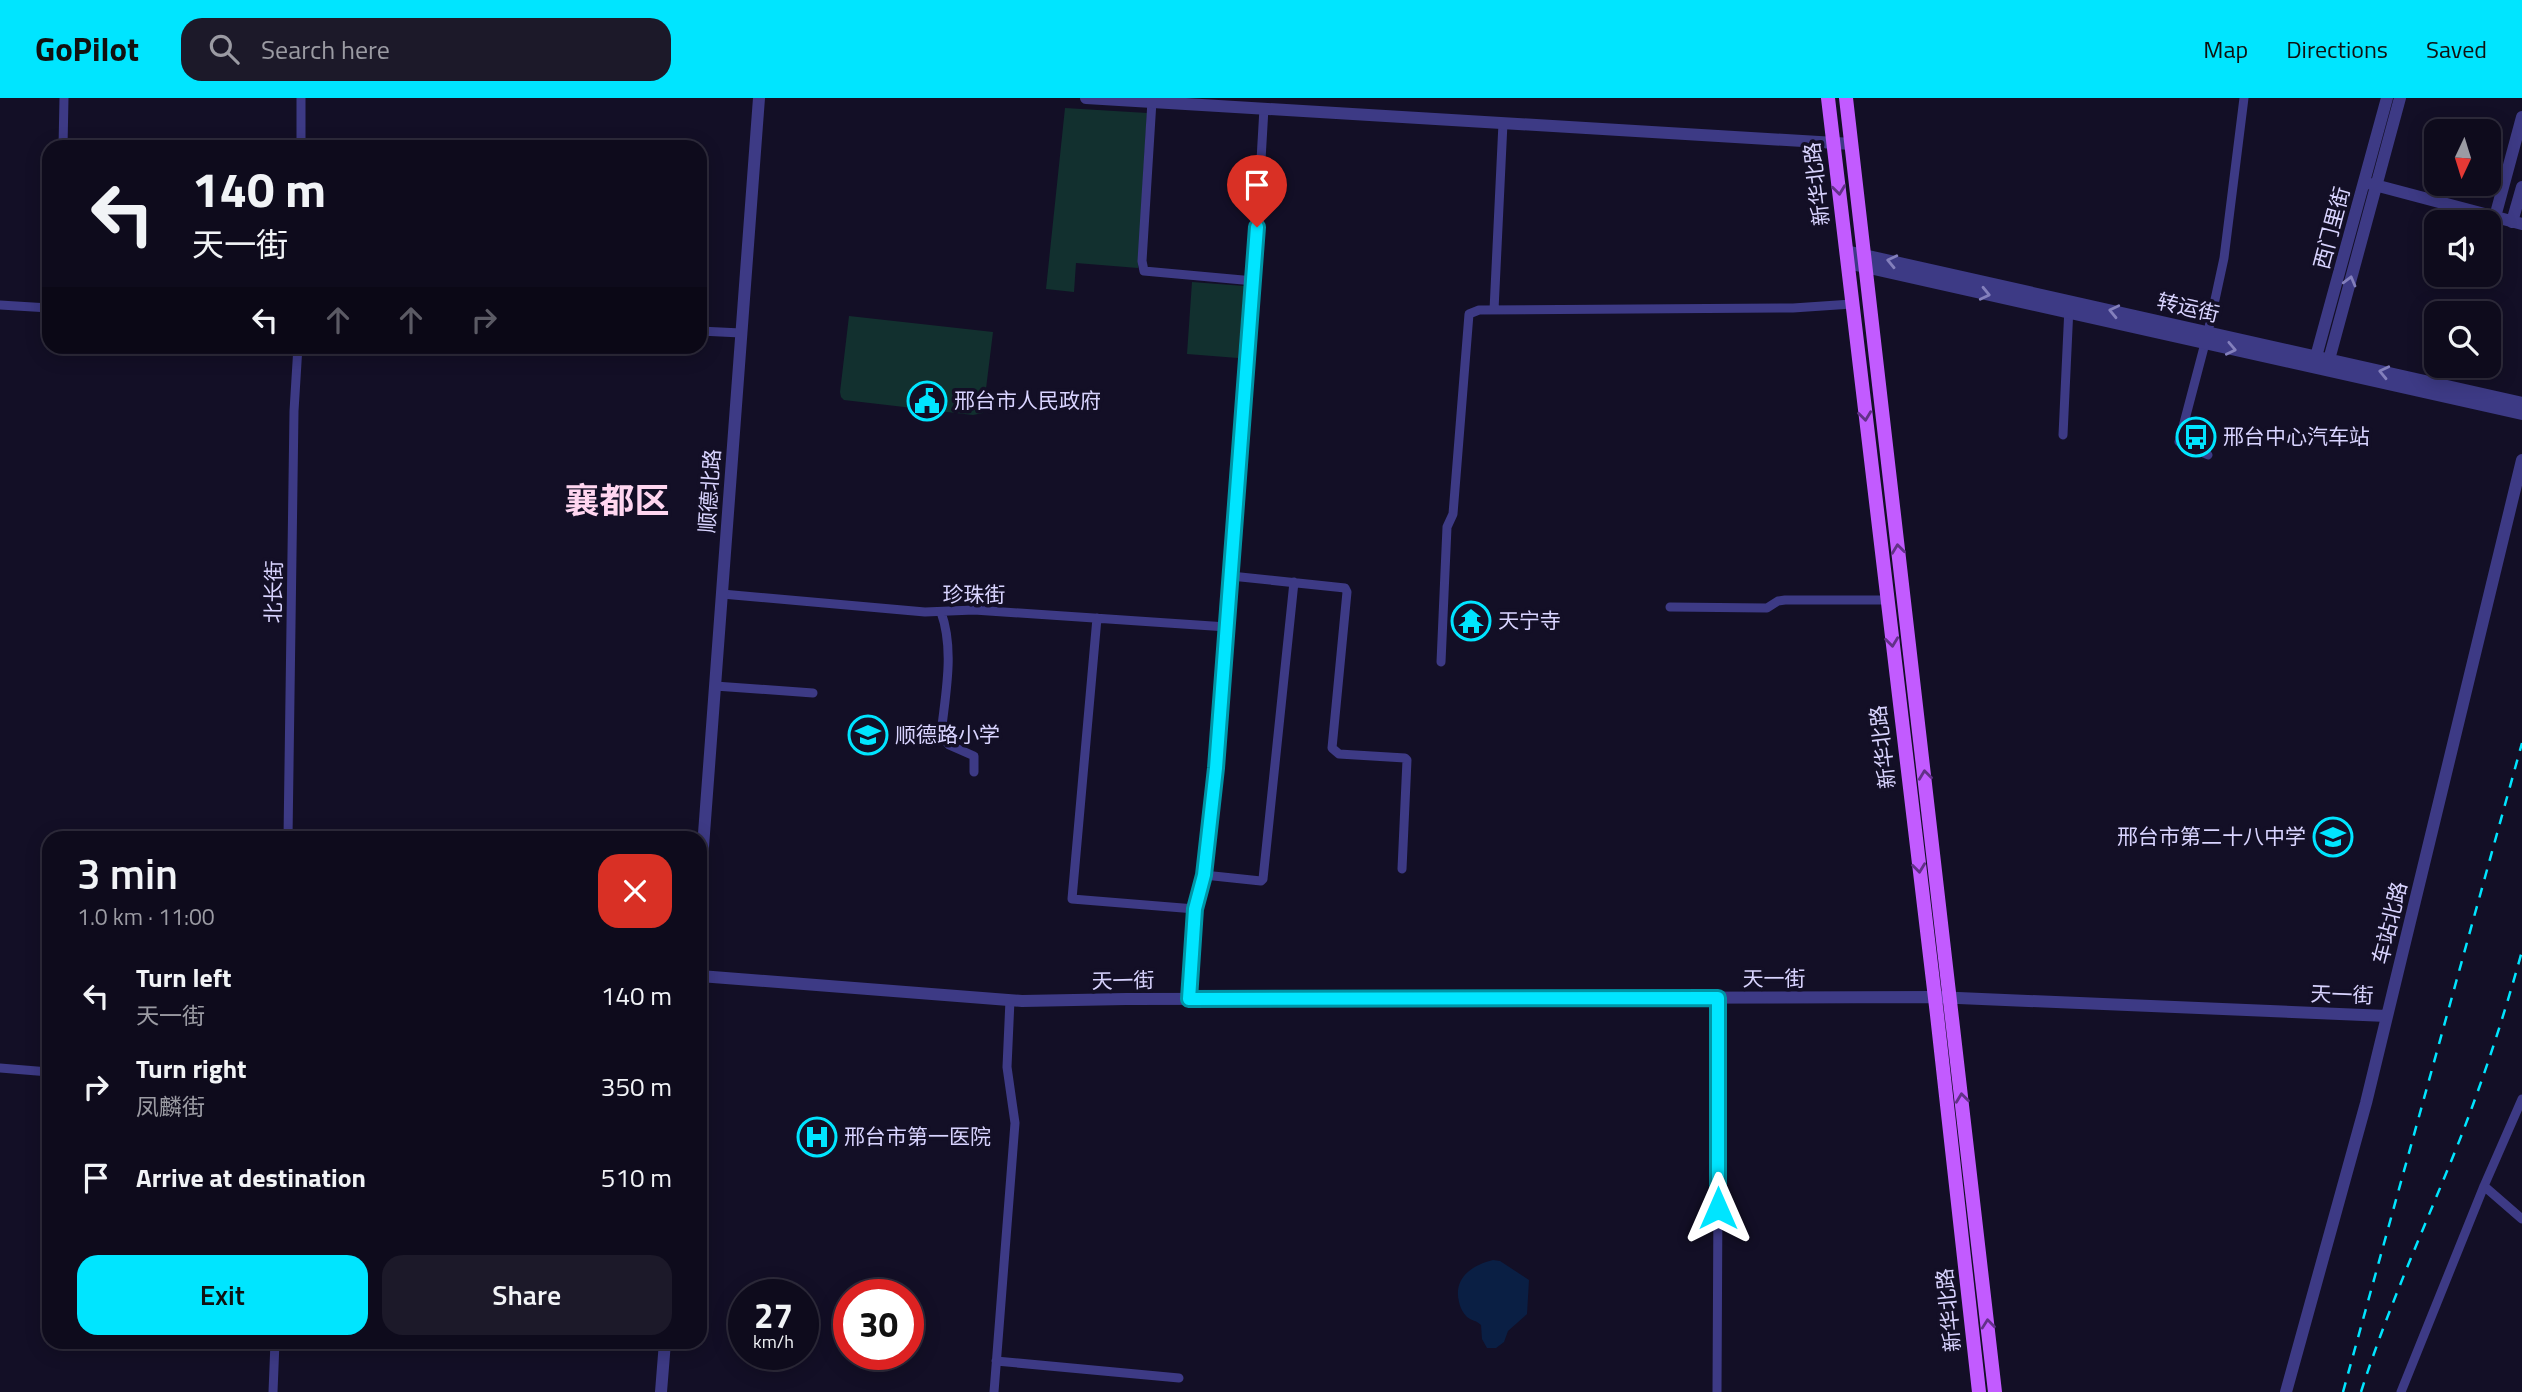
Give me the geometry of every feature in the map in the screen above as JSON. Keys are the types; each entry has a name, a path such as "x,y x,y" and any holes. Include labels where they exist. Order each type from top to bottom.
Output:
{"main road":[{"name":"新华北路","path":"1828,98 1979,1392"},
{"name":"新华北路","path":"1846,98 1995,1392"}],"street":[{"path":"63,140 64,98"},
{"path":"301,98 301,140"},
{"name":"顺德北路","path":"704,831 759,98"},
{"path":"1086,98 1188,101 1852,144"},
{"path":"2208,455 2179,442 2206,338 2231,214 2244,98"},
{"name":"西门里街","path":"2371,184 2387,98"},
{"path":"2321,363 2371,184 2400,98"},
{"path":"1152,101 1142,261 1144,271 1254,281"},
{"path":"1189,999 1195,909 1204,875 1216,768 1254,281 1264,108"},
{"path":"2496,210 2522,117"},
{"path":"1494,310 1503,123"},
{"path":"2371,184 2468,210"},
{"path":"2517,223 2522,187"},
{"name":"转运街","path":"1846,257 2321,363 2522,403"},
{"path":"1441,662 1447,527 1453,514 1468,317 1474,311 1793,308 1852,304"},
{"path":"0,305 42,307"},
{"path":"2063,435 2069,307"},
{"path":"707,331 741,332"},
{"name":"北长街","path":"288,831 294,411 298,354"},
{"name":"转运街","path":"2321,363 2522,414"},
{"name":"车站北路","path":"2286,1392 2366,1103 2522,460"},
{"path":"1231,576 1341,586 1346,592 1332,748 1339,754 1407,760 1402,869"},
{"path":"1204,875 1261,881 1263,879 1294,582"},
{"name":"珍珠街","path":"722,594 942,612 974,610 1227,627"},
{"path":"1670,607 1767,608 1785,600 1887,600"},
{"path":"942,612 949,645 942,735 949,745 974,756 974,772"},
{"path":"1097,618 1072,899 1195,909"},
{"path":"715,686 813,693"},
{"name":"天一街","path":"707,977 1043,1002 1189,999 1951,998 2387,1016"},
{"path":"1717,1392 1718,998"},
{"path":"994,1392 1014,1124 1006,1058 1010,1000"},
{"path":"0,1068 42,1071"},
{"path":"2401,1392 2484,1186 2522,1100"},
{"path":"2484,1186 2522,1219"},
{"path":"273,1392 275,1349"},
{"path":"661,1392 664,1349"},
{"path":"996,1362 1179,1378"}],"green space":[{"path":"1065,108 1147,113 1138,268 1076,263 1074,292 1046,289"},
{"path":"1192,282 1244,286 1238,358 1187,354"},
{"path":"849,316 993,332 983,413 973,415 844,400 840,392"}],"water":[{"path":"1493,1260 1500,1261 1529,1280 1527,1314 1508,1331 1504,1342 1496,1348 1487,1348 1482,1339 1481,1325 1464,1314 1458,1294 1462,1279 1471,1269"}],"railway":[{"path":"2343,1392 2522,743"},
{"path":"2361,1392 2396,1294 2470,1111 2522,951"}],"place":[{"name":"邢台市人民政府","path":"927,401"},
{"name":"邢台中心汽车站","path":"2196,437"},
{"name":"天宁寺","path":"1471,621"},
{"name":"顺德路小学","path":"868,735"},
{"name":"邢台市第二十八中学","path":"2333,837"},
{"name":"邢台市第一医院","path":"817,1137"}],"district":[{"name":"襄都区","path":"617,501"}],"route":[{"path":"1257,227 1216,768 1204,875 1195,909 1189,999 1718,998 1718,1208"}]}
